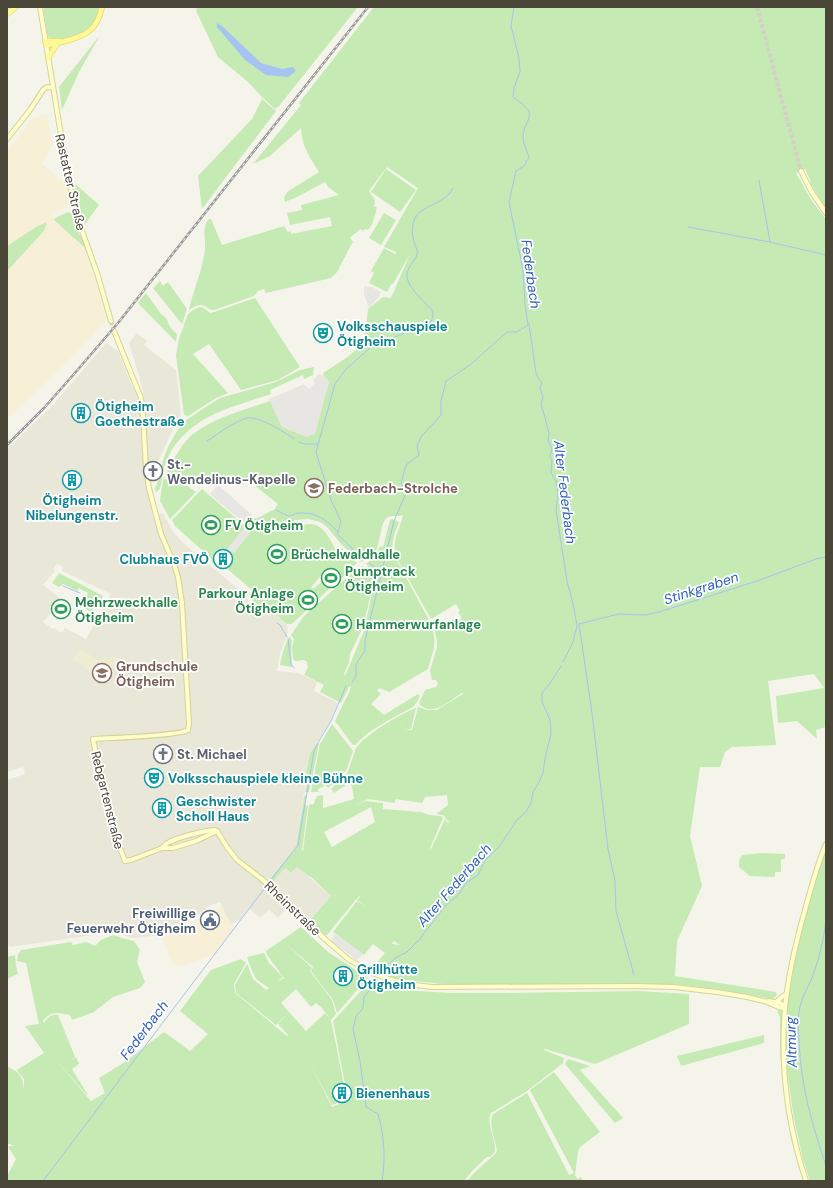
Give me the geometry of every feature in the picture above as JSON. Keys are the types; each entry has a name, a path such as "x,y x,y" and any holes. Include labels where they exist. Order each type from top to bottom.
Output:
{"main road":[{"path":"7,14 16,7"},
{"path":"46,43 80,37 88,32 97,22 102,7"},
{"path":"46,43 57,44 64,41"},
{"path":"48,58 57,44"}],"street":[{"name":"Rastatter Straße","path":"40,7 73,202 97,273 111,321"},
{"path":"7,139 30,110 41,92 53,88"},
{"path":"801,171 811,192 826,213"},
{"name":"Rebgartenstraße","path":"114,331 141,398 146,468 149,488 162,534 178,577 182,603 189,724 188,730 182,732 93,739 112,823 125,861 162,848"},
{"path":"162,848 166,844 176,839 203,831 217,831"},
{"path":"162,848 173,848 196,841 217,831"},
{"name":"Rheinstraße","path":"217,831 237,860 270,886 336,949 359,966 394,981 432,987 658,986 717,992 764,1001"},
{"path":"806,1181 794,1137 787,1092 784,1053 785,1007 799,932 812,882 826,844"},
{"path":"776,1002 787,993"},
{"path":"764,1001 775,1006 785,1007"},
{"path":"764,1001 783,1004 785,1007"}],"shaded area":[{"path":"47,114 53,143 42,164 66,185 70,203 63,209 51,214 54,220 84,248 94,274 107,319 73,356 7,419 7,151 34,117"},
{"path":"364,286 372,287 381,292 379,297 369,308 364,294"},
{"path":"137,333 147,341 144,345 176,370 181,415 179,422 174,427 155,468 144,469 153,515 163,513 174,533 183,543 242,592 247,598 250,606 267,607 287,624 288,633 280,654 277,671 298,673 317,682 314,691 338,703 330,722 310,753 304,777 307,778 296,848 263,886 267,889 285,868 291,874 297,867 331,896 309,920 291,904 278,918 269,910 260,918 249,908 241,919 230,925 220,902 211,905 189,921 161,935 133,938 114,932 10,947 7,944 7,780 25,774 23,767 7,772 7,449 53,405 106,343 118,351 132,386 139,398 144,397 129,343","holes":["57,564 63,567 62,571 111,594 86,639 65,628 61,633 43,622 60,598 43,585 55,571 53,569","79,649 96,659 97,662 101,660 109,660 107,681"]},
{"path":"319,374 324,376 329,382 315,434 306,437 282,427 269,399 304,384 309,389 315,383 313,380"},
{"path":"218,485 252,515 245,524 210,494"},
{"path":"244,528 250,533 234,553 227,549"},
{"name":"Grundschule Ötigheim","path":"79,649 96,659 98,662 103,657 109,660 110,656 122,659 121,664 114,664 107,681 73,660"},
{"path":"222,906 233,929 213,955 176,966 172,962 162,939"},
{"path":"335,934 363,954 357,960 331,941"}],"green space":[{"path":"43,7 100,7 95,20 81,33 69,38 51,39 48,37"},
{"path":"196,7 358,7 279,106 275,109 248,82 218,57 197,13"},
{"path":"374,7 826,7 826,208 810,183 811,182 805,169 796,173 812,201 826,219 826,727 816,730 817,739 797,721 778,723 776,696 824,688 814,674 768,681 776,745 733,746 725,752 720,767 700,767 690,836 702,886 677,941 675,976 776,992 777,995 773,999 717,989 674,984 443,984 395,979 372,969 385,953 373,944 364,955 333,932 357,901 366,907 357,900 360,897 359,896 327,935 325,935 309,921 331,896 311,877 297,867 291,873 285,868 271,884 268,881 296,848 304,796 307,795 305,805 308,806 303,851 309,805 314,804 317,796 323,795 323,808 354,799 352,786 349,783 334,793 331,789 347,774 356,748 363,740 397,717 404,729 412,730 418,707 427,710 437,710 463,694 462,693 442,706 436,708 425,708 419,703 425,690 436,687 438,684 436,680 432,680 430,671 437,647 433,623 450,621 454,619 457,622 462,618 458,612 460,611 456,604 431,619 396,557 395,541 403,515 390,516 385,520 375,553 372,557 360,562 341,544 327,527 320,522 308,519 295,520 289,524 291,526 295,524 298,527 306,524 317,526 326,533 336,550 342,549 357,563 333,587 322,576 328,568 311,587 313,589 324,580 331,587 292,624 287,624 267,607 257,607 249,594 252,590 224,566 221,569 211,561 212,559 175,526 172,520 202,489 245,526 248,526 248,522 252,519 258,518 274,510 278,504 249,481 238,476 216,485 206,481 170,477 167,472 178,452 193,434 230,414 270,401 282,427 314,433 329,382 323,373 349,356 361,344 365,332 368,309 383,297 391,298 410,254 387,292 369,283 374,273 371,271 384,248 395,254 399,248 396,252 384,247 418,188 387,167 369,191 375,200 374,206 377,208 372,224 368,230 365,229 363,231 360,229 350,238 353,242 337,272 331,278 266,293 264,289 258,291 254,296 214,310 201,305 189,310 202,265 205,249 204,229 209,219 211,219 222,245 284,226 288,232 291,231 291,234 332,226 330,217 290,225 287,213 302,210 301,205 339,195 328,187 325,182 285,202 284,198 287,192 319,172 304,146 301,128 270,156 253,164 301,105 299,103","holes":["447,795 448,805 436,814 443,815 449,822 448,823 445,819 431,849 430,848 443,818 441,816 429,815 421,812 383,809 383,803 366,801 356,805 368,799 394,803 396,799 422,803 425,797","371,807 375,822 332,847 324,832","394,941 400,945 392,944 388,949"]},
{"path":"100,35 79,72 62,110 59,87"},
{"path":"262,99 276,111 202,209 198,176 252,119"},
{"path":"386,169 416,190 400,212 371,192"},
{"path":"73,182 99,205 85,224 79,208"},
{"path":"68,212 74,214 79,234 83,239 90,258 84,247 54,220 55,218"},
{"path":"384,213 396,220 381,245 369,238"},
{"path":"45,223 47,224 43,232 7,271 7,246 36,227"},
{"path":"160,281 163,286 168,282 187,309 182,324 153,288"},
{"path":"146,293 161,314 166,318 170,327 177,334 176,342 138,303"},
{"path":"255,298 300,367 278,380 241,390 209,344 193,354 228,393 216,398 188,416 184,415 176,355 179,339 188,314 200,307 204,308 210,313"},
{"path":"314,367 313,375 304,379 303,375 270,390 271,394 223,410 190,429 177,442 168,456 164,466 160,487 156,492 155,488 164,457 170,443 182,423 220,398 276,382 300,370"},
{"path":"163,479 181,482 196,492 170,519 160,501"},
{"path":"392,519 399,522 393,542 394,555 430,622 434,636 434,646 428,669 389,692 379,688 377,691 381,694 371,704 384,715 418,694 420,696 413,707 368,733 355,745 353,745 335,721 351,686 349,687 341,703 320,692 324,685 304,675 308,667 307,662 304,660 295,661 293,659 292,649 294,639 291,635 304,616 351,574 362,566 368,569 373,579 373,585 363,627 350,654 349,662 344,674 345,676 364,631 375,578 372,570 366,564 378,551 380,546 383,547 390,520"},
{"path":"59,573 103,596 102,599 99,597 92,609 95,611 93,613 78,605 82,598 85,600 88,593 79,588 77,591 63,584 59,587 52,583"},
{"path":"290,636 292,641 292,667 280,665 282,654"},
{"path":"415,708 411,729 404,729 397,717"},
{"path":"332,724 353,751 346,771 341,774 342,776 328,788 326,785 318,789 318,792 311,792 320,744"},
{"path":"317,743 319,744 309,792 305,792 308,778 305,777 310,753"},
{"path":"826,850 826,1181 810,1181 803,1159 794,1119 785,1057 786,1006 801,932 816,874"},
{"path":"763,853 785,854 785,859 781,859 781,872 775,872 775,877 750,876 739,867 739,861 742,855"},
{"path":"301,927 328,952 368,978 337,1013 333,1000 311,971 313,967 285,943 312,968 310,971 332,1000 336,1014 331,1020 347,1100 332,1105 310,1063 332,1107 348,1100 333,1021 372,979 401,988 418,991 450,993 638,991 689,994 689,1024 595,1064 545,1049 544,1050 564,1058 563,1063 527,1091 491,1113 490,1123 495,1145 494,1153 487,1157 473,1170 464,1181 7,1181 7,1176 16,1159 8,1147 15,1146 7,1143 7,1068 12,1069 20,1075 24,1089 24,1079 17,1070 44,1053 45,1054 25,1026 39,1024 26,963 17,961 18,954 21,950 71,942 73,945 86,942 95,946 101,940 113,935 134,941 140,950 137,962 145,982 140,988 113,997 94,1012 72,1020 70,1015 55,1013 49,1015 43,1021 44,1023 50,1016 58,1015 75,1057 70,1062 76,1057 79,1064 72,1069 88,1095 54,1058 91,1101 105,1093 99,1078 125,1062 164,1032 190,1051 208,1034 180,1011 211,970 241,959 246,963 234,984 235,993 287,1036 288,1035 278,1024 289,1012 276,1025 236,993 235,985 247,964 253,979 266,990 269,988 256,979 247,957 264,953 269,963 283,977 277,982 284,978 267,955 266,951","holes":["296,989 311,1007 316,1003 331,1019 325,1013 306,1031 281,1003"]},
{"path":"15,955 15,966 18,974 7,979 7,957"},
{"path":"777,1009 780,1009 783,1014 782,1047 786,1101 806,1181 803,1181 791,1139 785,1102 780,1052 780,1018"},
{"path":"764,1035 764,1043 681,1066 677,1056"},
{"path":"568,1059 590,1066 580,1070 623,1118 615,1123 565,1064"},
{"path":"554,1072 600,1132 580,1147 578,1151 575,1175 577,1179 581,1177 583,1181 467,1181 496,1153 497,1150 491,1122 493,1114 527,1093 569,1175 574,1173 530,1090"}],"water":[{"path":"217,23 261,63 282,69 293,67 296,71 288,77 266,75 245,60 217,27"}],"waterway":[{"name":"Federbach","path":"352,683 356,675 356,665 365,651 365,641 394,521 406,493 401,483 406,465 419,455 417,446 421,437 441,415 441,401 446,381 470,365 507,332 517,332 528,325 523,270 509,202 516,171 524,166 529,157 523,137 529,112 513,97 514,88 520,72 519,58 511,26 514,7"},
{"path":"759,180 770,242"},
{"path":"338,532 341,521 332,503 316,452 335,384 346,369 371,347 431,322 433,312 409,284 407,276 408,270 417,253 412,228 418,213 446,197 453,188"},
{"path":"688,227 770,242 826,255"},
{"name":"Alter Federbach","path":"529,324 536,373 542,383 540,388 543,397 541,404 549,433 548,440 552,449 550,456 552,460 551,473 556,481 558,495 556,510 567,581 577,626 573,642 563,662"},
{"path":"207,441 232,425 247,418 258,419 265,422 295,439"},
{"path":"299,442 304,444 318,444"},
{"path":"276,510 288,516 304,513 320,517 334,527 338,532 337,534 365,560"},
{"name":"Stinkgraben","path":"634,975 616,911 615,881 608,849 592,713 579,624 619,614 645,615 659,612 757,581 816,559 826,557"},
{"path":"369,563 376,568 380,574"},
{"path":"63,586 80,593"},
{"path":"277,623 280,625 287,637"},
{"path":"288,639 291,664 294,668"},
{"name":"Alter Federbach","path":"380,974 395,958 407,952 419,940 445,906 459,894 466,883 478,875 486,859 499,847 517,820 526,812 531,803 533,792 543,773 551,734 550,720 542,702 542,693 561,666"},
{"name":"Federbach","path":"269,882 298,845 314,751 331,721 346,686"},
{"name":"Federbach","path":"43,1181 267,885"},
{"name":"Altmurg","path":"826,918 819,957 802,1000 798,1022 800,1059 805,1090 816,1135 826,1166"},
{"name":"Alter Federbach","path":"377,982 364,997 363,1008 356,1016 353,1029 360,1061 366,1107 378,1114 382,1131 384,1147 382,1181"}],"tunnel":[{"path":"757,7 801,171"},
{"path":"111,321 114,331"}],"railway":[{"path":"7,445 44,408 118,323 368,7"}],"place":[{"name":"Volksschauspiele Ötigheim","path":"323,333"},
{"name":"Ötigheim Goethestraße","path":"81,413"},
{"name":"St.- Wendelinus-Kapelle","path":"153,471"},
{"name":"Ötigheim Nibelungenstr.","path":"72,480"},
{"name":"Federbach-Strolche","path":"314,488"},
{"name":"FV Ötigheim","path":"211,525"},
{"name":"Brüchelwaldhalle","path":"277,554"},
{"name":"Clubhaus FVÖ","path":"223,559"},
{"name":"Pumptrack Ötigheim","path":"331,578"},
{"name":"Parkour Anlage Ötigheim","path":"308,600"},
{"name":"Mehrzweckhalle Ötigheim","path":"61,609"},
{"name":"Hammerwurfanlage","path":"342,624"},
{"name":"Grundschule Ötigheim","path":"102,673"},
{"name":"St. Michael","path":"163,754"},
{"name":"Volksschauspiele kleine Bühne","path":"154,778"},
{"name":"Geschwister Scholl Haus","path":"162,808"},
{"name":"Freiwillige Feuerwehr Ötigheim","path":"210,920"},
{"name":"Grillhütte Ötigheim","path":"343,976"},
{"name":"Bienenhaus","path":"342,1093"}]}
